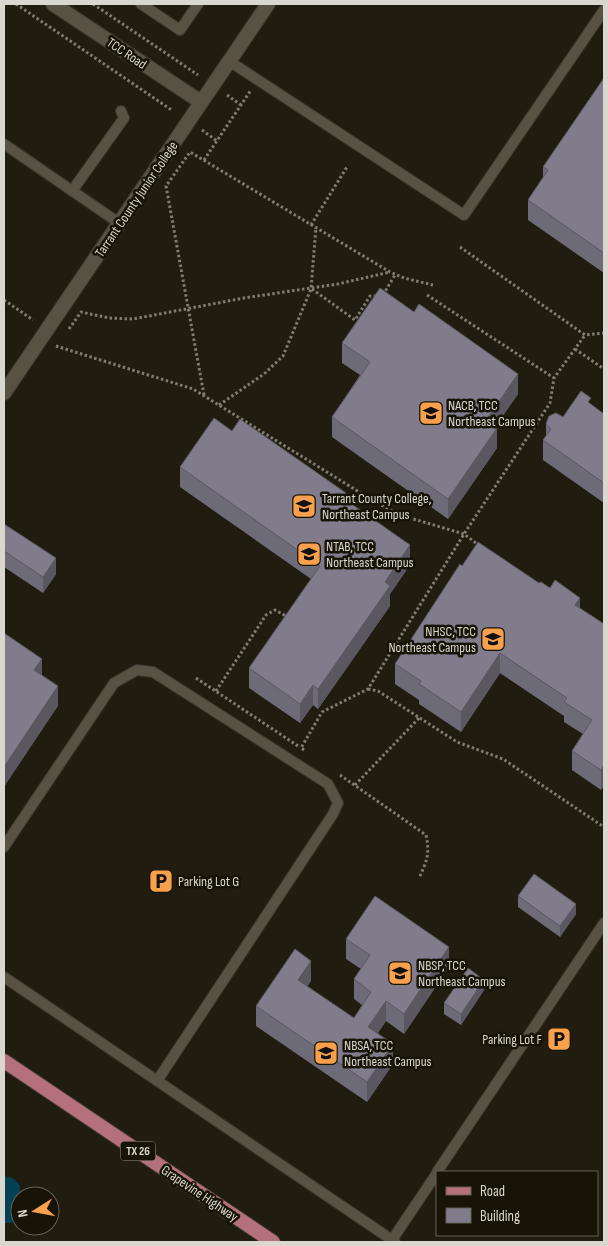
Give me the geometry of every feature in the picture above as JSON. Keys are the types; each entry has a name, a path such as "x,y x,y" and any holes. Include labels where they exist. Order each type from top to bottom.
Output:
{"main road":[{"name":"Grapevine Highway","path":"4,1060 272,1242"}],"street":[{"name":"TCC Road","path":"53,4 201,102"},
{"name":"Tarrant County Junior College","path":"4,393 268,4"}],"lane":[{"path":"141,4 180,30 198,4"},
{"path":"229,61 464,215 604,10"},
{"path":"72,191 124,118 121,111"},
{"path":"4,144 120,223"},
{"path":"4,848 114,683 137,670 153,672 328,784 338,803 333,814 157,1081"},
{"path":"438,1171 604,923"},
{"path":"4,977 393,1241 436,1175"}],"path":[{"path":"16,4 173,111"},
{"path":"93,4 198,75"},
{"path":"204,160 258,80"},
{"path":"227,95 241,105"},
{"path":"201,130 217,141"},
{"path":"204,396 166,186 190,152 390,272 434,285"},
{"path":"311,225 348,167"},
{"path":"219,405 264,374 282,356 311,289 316,227"},
{"path":"460,247 585,335 604,333"},
{"path":"81,312 110,318 133,319 311,289 390,272"},
{"path":"311,289 354,320 370,296 382,296 396,275"},
{"path":"427,295 554,378"},
{"path":"4,300 33,320"},
{"path":"293,762 322,712 368,689 464,534 550,403 554,378 585,335"},
{"path":"56,347 193,389 379,504 400,514 464,534 488,550"},
{"path":"575,349 604,369"},
{"path":"216,691 266,615 275,610 288,617"},
{"path":"196,678 309,753"},
{"path":"368,689 378,691 457,742 503,759 604,827"},
{"path":"355,785 419,718"},
{"path":"340,775 426,835 427,862 419,878"}],"water":[{"path":"4,1176 14,1179 20,1186 10,1186 10,1223 4,1223"}],"building":[{"path":"604,78 604,253 528,200 548,170 543,167"},
{"path":"380,288 414,312 419,304 518,374 486,420 497,428 448,499 332,417 370,362 342,343"},
{"path":"581,391 591,398 588,402 604,414 604,483 543,440 551,429 546,424 549,416 556,413 563,417"},
{"path":"214,418 232,431 240,419 346,493 343,498 410,545 385,582 390,586 318,689 313,685 300,704 249,668 320,566 180,467"},
{"path":"4,524 56,558 43,577 4,551"},
{"path":"478,542 539,583 541,582 550,588 555,580 580,598 575,605 604,624 604,765 601,770 572,751 592,720 564,702 567,698 500,653 461,712 419,684 421,681 395,664 460,564 462,566"},
{"path":"4,633 42,659 34,670 58,686 4,767"},
{"path":"534,874 576,904 560,926 518,896"},
{"path":"375,896 449,947 404,1014 386,1001 368,1027 393,1044 367,1082 256,1006 295,949 311,961 298,980 354,1018 371,992 354,979 370,955 346,939"},
{"path":"468,968 484,980 461,1014 444,1003"}],"place":[{"name":"NACB, TCC Northeast Campus","path":"431,413"},
{"name":"Tarrant County College, Northeast Campus","path":"304,506"},
{"name":"NTAB, TCC Northeast Campus","path":"309,554"},
{"name":"NHSC, TCC Northeast Campus","path":"493,639"},
{"name":"Parking Lot G","path":"161,881"},
{"name":"NBSP, TCC Northeast Campus","path":"400,973"},
{"name":"Parking Lot F","path":"559,1039"},
{"name":"NBSA, TCC Northeast Campus","path":"326,1053"}]}
